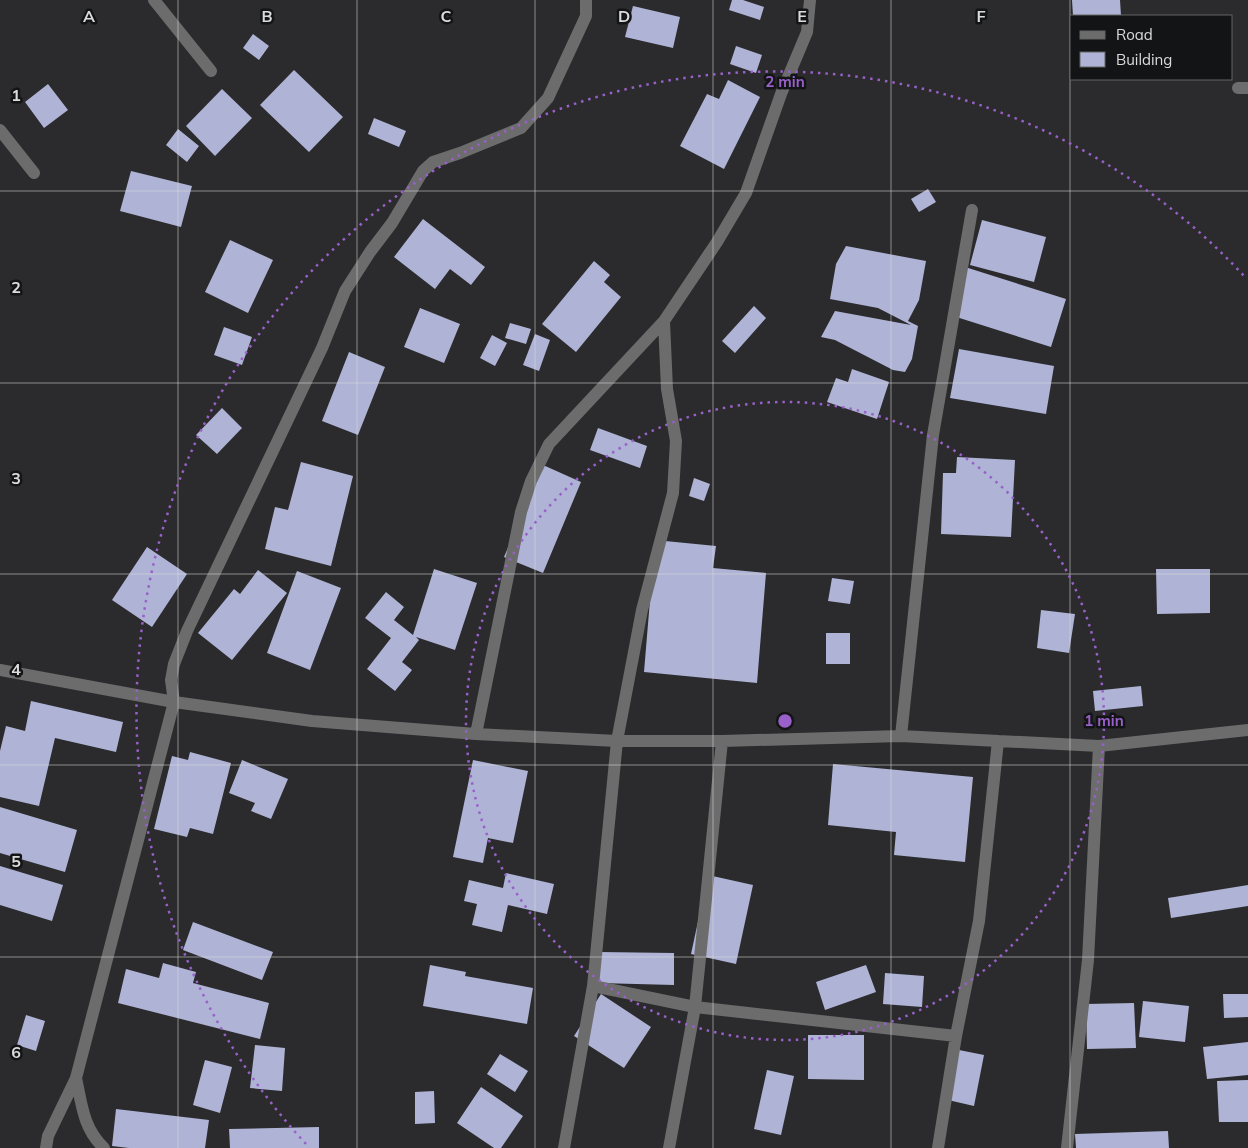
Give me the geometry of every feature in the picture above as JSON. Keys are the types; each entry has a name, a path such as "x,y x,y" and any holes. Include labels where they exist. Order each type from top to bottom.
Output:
{"street":[{"path":"154,0 211,71"},
{"path":"46,1148 48,1136 76,1078 174,702 171,680 174,664 187,631 322,348 345,291 370,252 392,223 423,171 433,162 521,128 548,98 586,16 586,0"},
{"path":"476,734 521,512 549,444 664,321 717,242 746,193 781,94 807,32 810,0"},
{"path":"0,130 34,173"},
{"path":"901,736 933,435 972,210"},
{"path":"564,1148 592,986 617,741 642,610 673,493 676,441 667,389 664,321"},
{"path":"0,670 174,702 312,721 476,734 617,741 722,741 901,736 1099,746 1248,730"},
{"path":"669,1148 695,1007 722,741"},
{"path":"938,1148 956,1036 979,921 998,741"},
{"path":"1067,1148 1088,960 1099,746"},
{"path":"592,986 695,1007 956,1036"},
{"path":"76,1078 86,1124 96,1141 104,1148"}],"building":[{"path":"732,0 743,0 764,7 760,20 729,10"},
{"path":"1072,0 1120,0 1121,15 1073,15"},
{"path":"633,6 680,17 673,48 625,37"},
{"path":"253,34 269,46 259,60 243,48"},
{"path":"736,46 762,55 756,73 730,64"},
{"path":"294,70 343,117 309,152 260,105"},
{"path":"728,80 760,97 724,169 680,146 707,94 719,99"},
{"path":"48,84 68,110 44,128 25,102"},
{"path":"222,89 252,118 215,156 186,126"},
{"path":"374,118 406,131 399,147 368,134"},
{"path":"178,129 199,146 187,162 166,145"},
{"path":"131,171 192,186 181,227 120,211"},
{"path":"928,189 936,202 919,212 911,199"},
{"path":"423,219 485,267 471,285 450,269 435,289 394,257"},
{"path":"982,220 1046,237 1034,282 970,265"},
{"path":"230,240 273,260 248,313 205,292"},
{"path":"846,246 926,261 919,300 908,321 918,326 912,359 905,372 893,370 835,340 821,337 835,311 911,325 878,308 830,299 836,264"},
{"path":"594,261 610,275 604,282 621,297 576,352 542,324"},
{"path":"965,267 1066,299 1051,347 950,315"},
{"path":"754,306 766,318 735,353 722,341"},
{"path":"420,308 460,324 444,363 404,347"},
{"path":"510,323 531,329 526,344 505,338"},
{"path":"224,327 252,337 242,365 214,355"},
{"path":"535,334 550,340 539,371 523,365"},
{"path":"492,335 507,343 495,366 480,358"},
{"path":"959,349 1054,366 1046,414 950,398"},
{"path":"349,352 385,367 358,435 322,421"},
{"path":"852,369 889,382 877,419 827,402 836,378 848,382"},
{"path":"222,408 242,428 217,454 196,435"},
{"path":"598,428 647,446 640,468 590,450"},
{"path":"957,457 1015,460 1011,537 941,534 943,473 956,473"},
{"path":"301,462 353,476 331,566 265,549 275,507 288,510"},
{"path":"543,465 581,482 543,573 504,557"},
{"path":"694,478 710,484 704,501 689,496"},
{"path":"655,540 716,546 713,568 766,573 757,683 644,672"},
{"path":"147,547 187,574 152,627 112,600"},
{"path":"434,569 477,583 455,650 416,637 419,640 402,662 412,670 395,691 367,669 391,638 365,618 386,592 404,607 394,620 413,635"},
{"path":"1156,569 1210,569 1210,613 1157,614"},
{"path":"258,570 287,593 232,660 198,633 234,589 240,594"},
{"path":"297,571 341,588 310,670 267,653"},
{"path":"832,578 854,581 850,604 828,601"},
{"path":"1041,610 1075,614 1069,653 1037,648"},
{"path":"826,633 850,633 850,664 826,664"},
{"path":"1141,686 1143,706 1095,711 1093,691"},
{"path":"31,701 123,722 116,752 55,738 39,806 0,797 0,751 6,726 25,731"},
{"path":"190,752 231,763 213,834 190,828 187,837 154,829 172,756 188,760"},
{"path":"242,760 288,779 271,819 251,811 255,803 229,793"},
{"path":"473,760 528,771 513,843 488,838 483,863 453,857"},
{"path":"833,764 973,777 965,862 894,855 896,832 828,825"},
{"path":"0,807 77,830 65,872 0,853"},
{"path":"0,866 63,885 52,921 0,905"},
{"path":"506,873 554,884 547,914 508,905 502,932 472,925 477,904 464,901 469,880 503,888"},
{"path":"708,875 753,885 736,964 691,954"},
{"path":"1248,885 1248,906 1171,918 1168,898"},
{"path":"193,922 273,952 262,980 183,950"},
{"path":"599,952 674,953 674,985 599,983"},
{"path":"163,963 196,972 193,983 269,1003 260,1039 118,1003 126,969 159,978"},
{"path":"430,965 466,972 465,976 533,988 527,1024 423,1006"},
{"path":"866,965 876,992 825,1010 816,982"},
{"path":"885,973 924,976 922,1007 883,1004"},
{"path":"601,994 651,1027 624,1068 574,1036"},
{"path":"1223,994 1248,994 1248,1017 1224,1018"},
{"path":"1143,1001 1189,1006 1185,1042 1139,1037"},
{"path":"1134,1003 1136,1048 1087,1049 1086,1004"},
{"path":"26,1015 45,1021 36,1051 17,1045"},
{"path":"808,1035 864,1035 864,1080 808,1079"},
{"path":"1248,1042 1248,1075 1207,1079 1203,1047"},
{"path":"255,1045 285,1048 282,1091 250,1088"},
{"path":"959,1050 984,1055 974,1106 948,1100"},
{"path":"500,1054 528,1071 515,1092 487,1074"},
{"path":"205,1060 232,1067 220,1113 193,1105"},
{"path":"767,1070 794,1076 781,1135 754,1129"},
{"path":"1248,1080 1248,1122 1219,1122 1217,1081"},
{"path":"481,1087 523,1116 501,1148 494,1148 457,1123"},
{"path":"434,1091 435,1123 415,1124 415,1092"},
{"path":"116,1109 209,1120 205,1148 129,1148 112,1146"},
{"path":"319,1127 319,1148 230,1148 229,1129"},
{"path":"1168,1131 1169,1148 1076,1148 1075,1134"}]}
